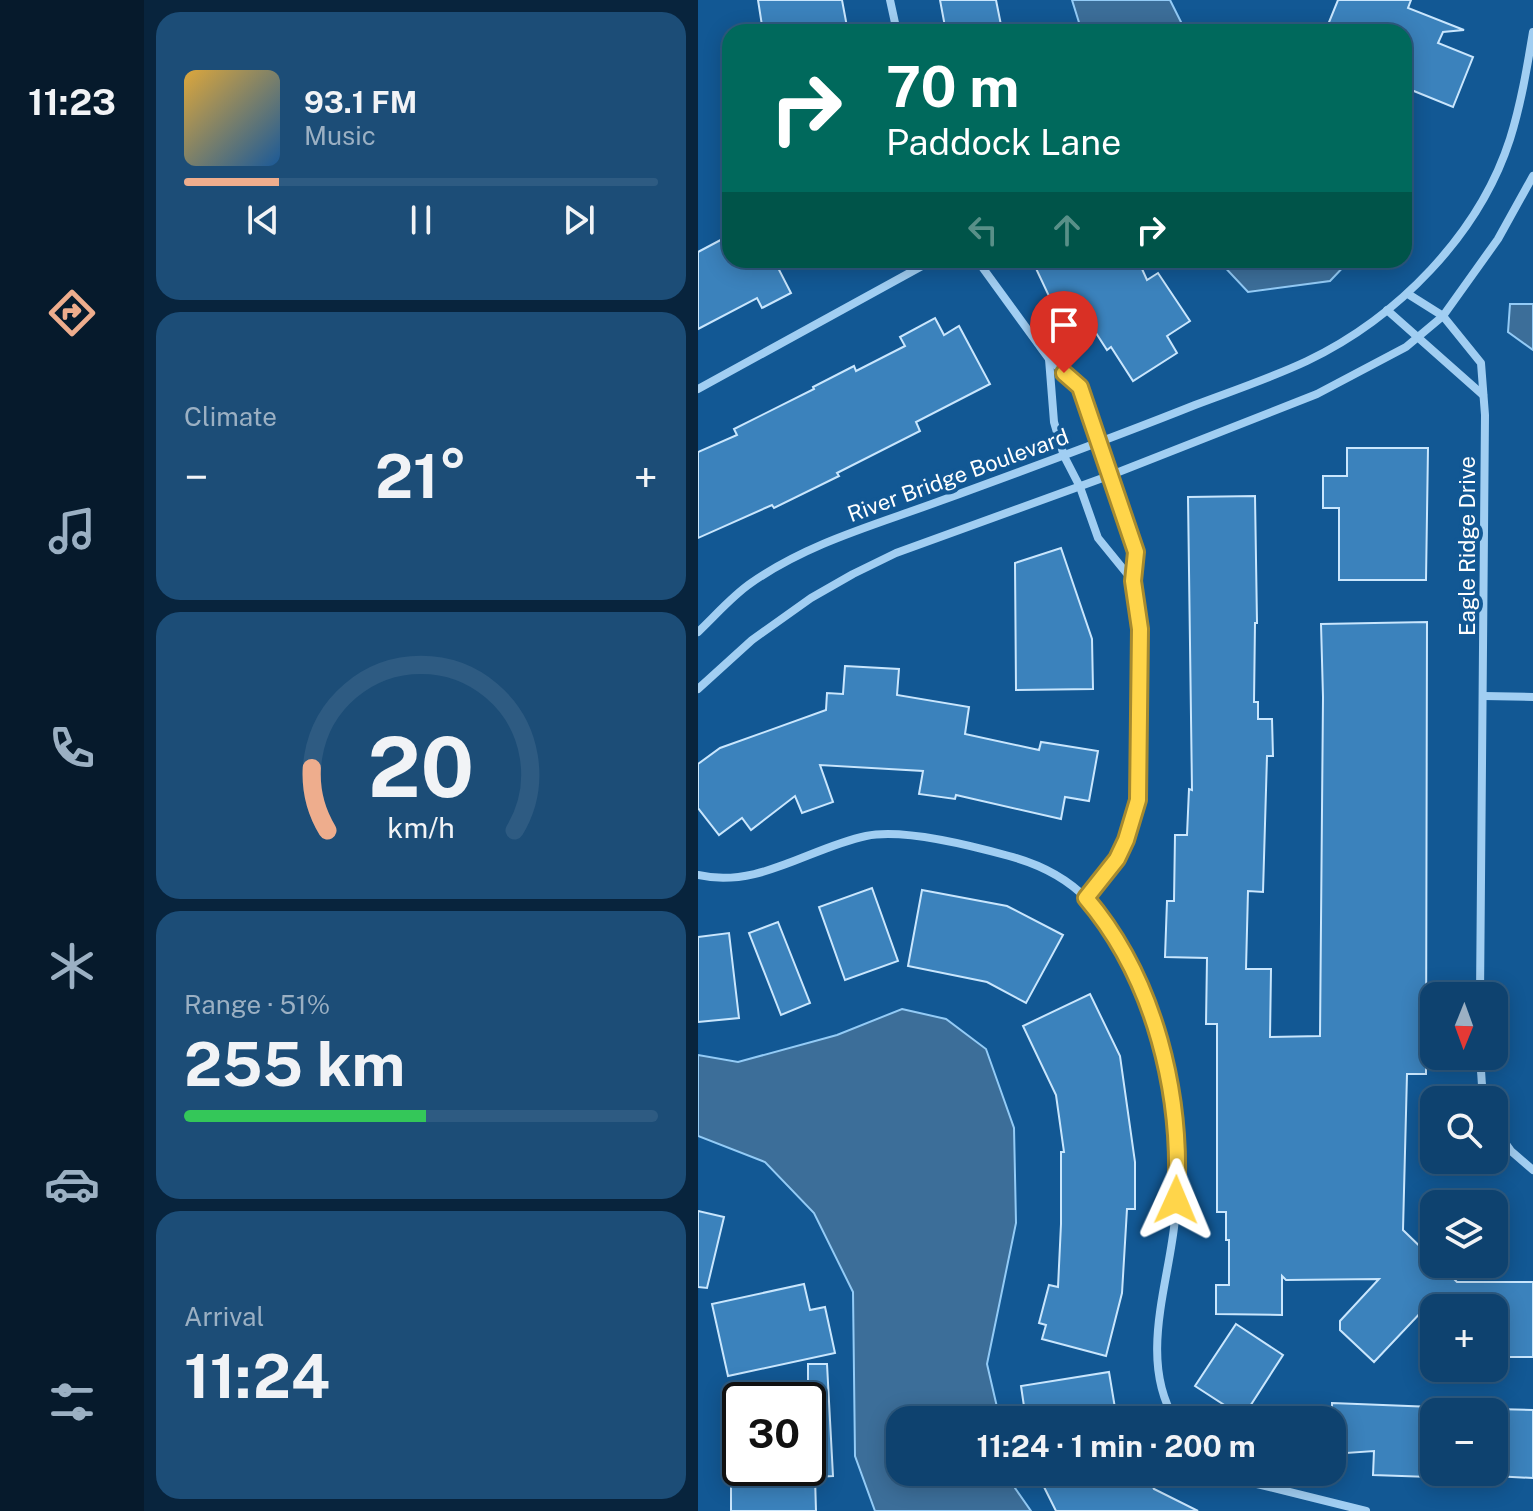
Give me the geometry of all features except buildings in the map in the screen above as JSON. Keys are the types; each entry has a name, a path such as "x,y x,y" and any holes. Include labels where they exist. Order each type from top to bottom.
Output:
{"street":[{"path":"890,0 895,24"},
{"name":"River Bridge Boulevard","path":"698,632 750,584 802,553 850,532 1099,443 1307,361 1354,334 1408,294 1461,232 1485,194 1509,142 1525,82 1533,32"},
{"path":"698,689 752,640 811,598 896,553 1080,487 1317,394 1406,347 1443,316 1498,239 1533,176"},
{"path":"698,389 918,268"},
{"path":"983,268 1049,359 1080,387 1136,552 1133,581 1140,629 1138,800 1117,859 1086,898"},
{"name":"Eagle Ridge Drive","path":"1408,294 1443,316 1481,363 1484,396 1484,696 1480,982"},
{"path":"1387,310 1484,396"},
{"path":"1049,359 1054,422 1064,456 1080,487 1098,538 1133,581"},
{"path":"1484,696 1533,697"},
{"path":"698,875 732,879 753,876 848,841 890,833 912,835 1027,861 1064,879 1086,898 1105,920 1137,979 1153,1019 1168,1073 1175,1115 1178,1179 1175,1221 1156,1348 1162,1393 1168,1406"},
{"path":"1508,1147 1533,1170"},
{"path":"1265,1486 1366,1511"}],"water":[{"path":"1072,0 1170,0 1182,24 1080,24"},
{"path":"1226,268 1342,268 1330,281 1248,292"},
{"path":"1510,304 1533,304 1533,350 1508,332"},
{"path":"902,1009 946,1019 986,1049 1014,1128 1016,1223 987,1364 997,1406 886,1406 886,1486 1014,1486 1031,1511 875,1511 855,1456 853,1292 814,1213 765,1162 698,1136 698,1055 738,1062 837,1035"}],"route":[{"path":"1064,373 1080,387 1136,552 1133,581 1140,629 1138,800 1117,859 1086,898 1118,941 1153,1019 1168,1073 1175,1115 1176,1200"}]}
